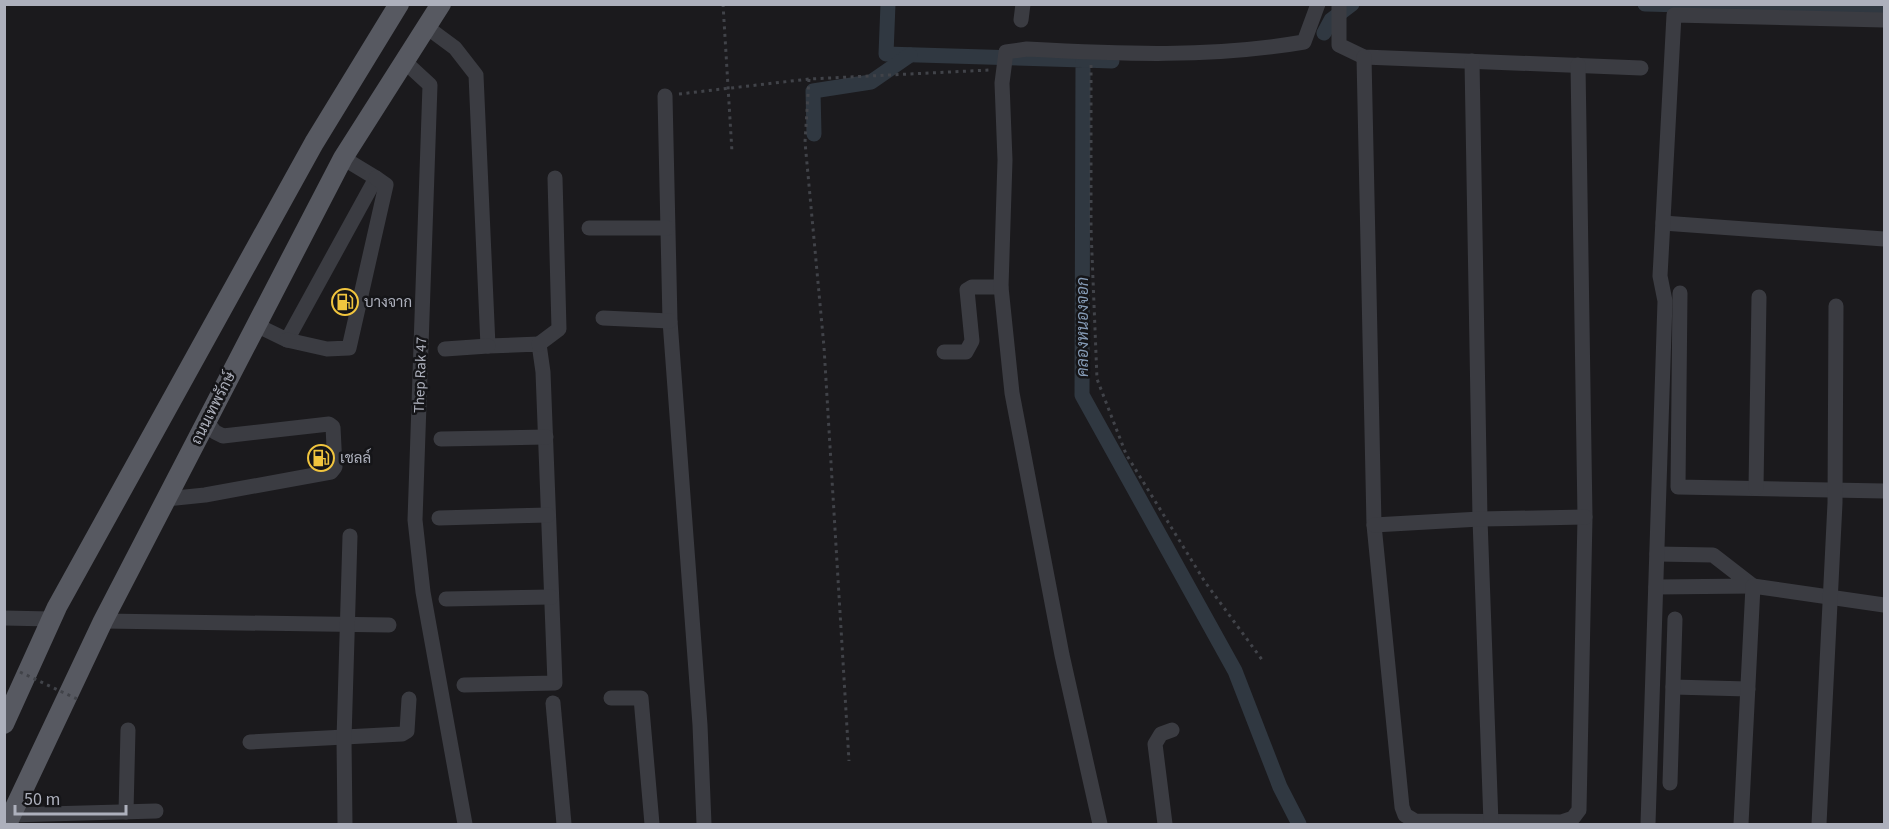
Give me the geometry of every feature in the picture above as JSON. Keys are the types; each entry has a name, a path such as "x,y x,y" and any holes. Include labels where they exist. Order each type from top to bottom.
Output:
{"main road":[{"path":"4,724 51,619 314,143 399,4"},
{"name":"ถนนเทพรักษ์","path":"9,820 102,621 343,158 404,61 428,28 441,4"}],"street":[{"path":"1021,20 1023,4"},
{"path":"1100,825 1092,796 1029,487 1012,393 1001,287 1005,160 1002,76 1006,52 1027,49 1205,54 1304,42 1318,4"},
{"path":"1339,4 1339,45 1364,57 1641,68"},
{"path":"1648,825 1665,301 1660,276 1674,10 1884,20"},
{"path":"428,28 456,48 476,75 488,346"},
{"path":"1364,57 1374,525 1402,807 1405,815 1415,821 1561,822 1573,818 1579,810 1585,517 1578,65"},
{"name":"Thep Rak 47","path":"404,61 430,86 415,520 423,592 465,825"},
{"path":"1472,61 1480,519 1491,823"},
{"path":"665,96 670,321 700,725 704,825"},
{"path":"256,325 288,340 327,349 349,348 386,185 343,158"},
{"path":"288,340 376,178"},
{"path":"445,349 539,344 559,329 555,178"},
{"path":"1663,223 1884,240"},
{"path":"589,228 667,228"},
{"path":"944,352 966,352 970,348 972,341 967,290 972,287 1001,287"},
{"path":"1680,293 1678,487 1884,491"},
{"path":"1756,489 1760,297"},
{"path":"1819,825 1835,490 1836,306"},
{"path":"603,318 670,321"},
{"path":"464,685 555,683 543,372 539,344"},
{"path":"166,499 205,495 331,472 335,467 332,424 223,436 215,432 206,421"},
{"path":"441,439 546,437"},
{"path":"439,518 548,515"},
{"path":"1374,525 1480,519 1585,517"},
{"path":"345,825 344,739 350,536"},
{"path":"1657,554 1713,555 1753,586"},
{"path":"1741,825 1753,586"},
{"path":"1656,587 1753,586 1884,605"},
{"path":"446,598 551,597"},
{"path":"4,618 51,619"},
{"path":"1670,783 1675,619"},
{"path":"102,621 389,624"},
{"path":"1673,687 1748,689"},
{"path":"611,698 641,698 651,825"},
{"path":"250,742 344,739 402,734 407,731 409,699"},
{"path":"553,703 564,825"},
{"path":"126,812 128,730"},
{"path":"1165,825 1155,744 1161,734 1172,730"},
{"path":"9,820 156,812"}],"path":[{"path":"723,4 732,152"},
{"path":"1090,52 1091,230 1096,379 1126,454 1205,582 1263,661"},
{"path":"665,96 809,78 936,73 1002,76"},
{"path":"809,78 805,142 824,347 849,762"},
{"path":"20,672 77,699"}],"waterway":[{"name":"คลองหนองจอก","path":"888,4 886,54 1083,60 1082,395 1235,671 1280,787 1299,824"},
{"path":"1324,33 1331,20 1352,4"},
{"path":"1645,4 1884,10"},
{"path":"814,134 813,91 871,82 910,55"},
{"path":"1083,60 1112,61"}],"place":[{"name":"บางจาก","path":"345,302"},
{"name":"เชลล์","path":"321,458"}]}
